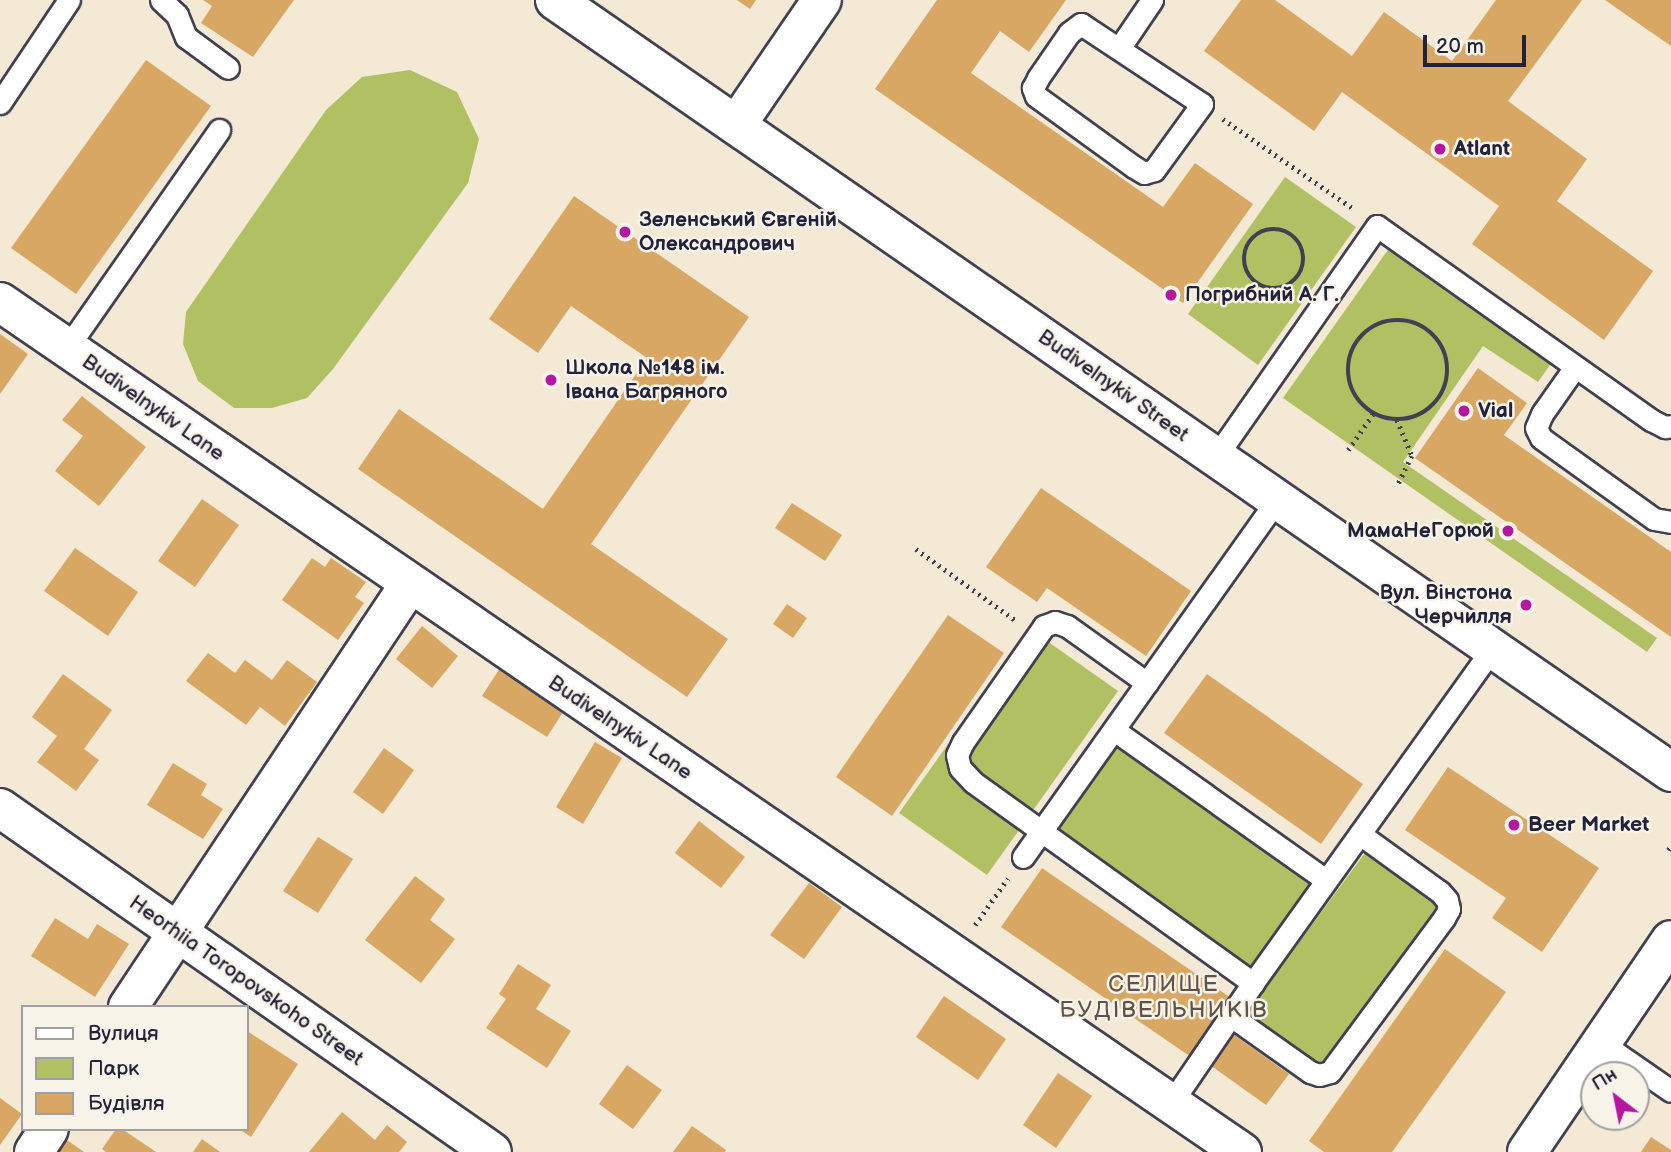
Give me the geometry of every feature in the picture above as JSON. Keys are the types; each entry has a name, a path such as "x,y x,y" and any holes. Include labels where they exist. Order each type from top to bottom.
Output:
{"street":[{"name":"Budivelnykiv Street","path":"555,0 1671,772"},
{"path":"737,124 822,0"},
{"name":"Budivelnykiv Lane","path":"0,302 409,585 1242,1152"},
{"path":"129,1005 409,585"},
{"name":"Heorhiia Toropovskoho Street","path":"0,808 176,934 492,1152"},
{"path":"1527,1152 1671,940"},
{"path":"34,1152 48,1131"}],"lane":[{"path":"161,0 177,15 186,37 228,68"},
{"path":"1120,47 1152,0"},
{"path":"0,103 64,2"},
{"path":"1082,24 1089,26 1120,47 1202,104 1162,161 1154,170 1144,173 1036,96 1033,88 1074,27 1082,24"},
{"path":"66,348 219,130"},
{"path":"1215,458 1377,226 1651,420 1665,427 1671,426"},
{"path":"1575,367 1542,414 1536,428 1541,438 1654,519 1671,522"},
{"path":"1023,858 1277,500"},
{"path":"1147,683 1067,626 1055,622 1044,626 957,755 960,768 973,782 1253,983"},
{"path":"1171,1103 1253,983 1491,650"},
{"path":"1114,730 1326,880"},
{"path":"1231,1017 1310,1072 1319,1075 1330,1072 1444,918 1449,909 1447,900 1440,892 1360,834"},
{"path":"1600,1042 1671,1091"}],"path":[{"path":"1202,104 1377,226"},
{"path":"1281,230 1291,234 1304,251 1304,267 1299,277 1282,289 1271,290 1256,284 1244,266 1247,246 1262,231 1281,230"},
{"path":"1402,320 1419,324 1440,342 1448,363 1447,382 1440,400 1428,411 1397,420 1373,414 1352,392 1347,369 1351,352 1360,336 1382,322 1402,320"},
{"path":"1348,450 1373,414"},
{"path":"1397,420 1412,456 1398,485"},
{"path":"916,549 1036,635"},
{"path":"953,955 1023,858"}],"green space":[{"path":"410,70 457,92 479,139 468,183 333,369 307,398 272,408 234,408 198,381 183,344 186,312 326,110 362,77"},
{"path":"1285,177 1356,227 1258,365 1188,314"},
{"path":"1390,247 1552,362 1538,382 1483,346 1403,462 1657,638 1647,652 1283,398"},
{"path":"1030,629 1118,691 987,875 899,813"},
{"path":"1115,743 1311,883 1248,971 1052,831"},
{"path":"1376,838 1463,903 1333,1079 1246,1014"}],"building":[{"path":"203,0 294,0 253,57 201,23 212,6"},
{"path":"737,0 756,0 750,9"},
{"path":"937,0 1066,0 1029,52 1000,31 971,73 1163,207 1195,163 1253,204 1183,303 875,89"},
{"path":"1241,0 1275,0 1352,56 1384,12 1452,61 1496,0 1582,0 1508,101 1587,159 1557,201 1653,271 1604,340 1472,244 1499,206 1342,92 1314,131 1204,51"},
{"path":"1605,0 1671,0 1671,46 1645,28"},
{"path":"146,60 211,106 76,294 11,248"},
{"path":"574,196 749,317 591,544 728,639 687,697 358,469 399,409 543,509 647,358 571,306 538,353 489,319"},
{"path":"0,334 28,354 0,394"},
{"path":"1478,368 1527,403 1504,435 1671,552 1671,637 1415,458"},
{"path":"82,396 146,447 99,506 55,471 83,436 62,420"},
{"path":"1041,488 1191,591 1146,656 1047,588 1037,602 986,567"},
{"path":"202,499 239,525 195,587 158,561"},
{"path":"792,503 842,535 825,561 775,528"},
{"path":"75,548 138,592 108,636 44,591"},
{"path":"312,558 325,567 331,558 366,582 355,597 364,603 338,640 282,600"},
{"path":"787,604 807,618 793,638 773,624"},
{"path":"948,615 1004,653 892,816 836,777"},
{"path":"422,626 458,656 432,688 396,659"},
{"path":"208,653 235,673 245,660 272,680 287,660 317,682 285,726 260,707 246,725 186,681"},
{"path":"500,668 565,709 547,737 482,696"},
{"path":"63,674 112,710 84,749 99,760 76,791 37,762 57,736 32,717"},
{"path":"1207,674 1363,784 1321,844 1164,733"},
{"path":"595,742 622,758 583,824 556,807"},
{"path":"384,748 414,770 383,814 353,792"},
{"path":"173,763 207,784 201,795 223,809 203,839 147,805"},
{"path":"1448,767 1599,868 1542,952 1492,918 1506,898 1405,830"},
{"path":"699,821 745,857 721,888 675,853"},
{"path":"318,837 353,859 318,913 283,891"},
{"path":"1042,868 1231,998 1191,1057 1001,927"},
{"path":"415,876 445,899 430,920 455,939 421,983 365,940"},
{"path":"809,883 842,907 804,959 770,935"},
{"path":"55,918 88,939 97,924 129,944 95,997 31,956"},
{"path":"1445,949 1506,992 1392,1152 1324,1152 1309,1141"},
{"path":"518,964 551,985 536,1009 571,1031 547,1068 486,1028 506,999 499,994"},
{"path":"944,996 1006,1039 978,1080 916,1037"},
{"path":"248,1032 298,1064 251,1137 242,1131 248,1131"},
{"path":"1233,1034 1289,1074 1266,1105 1210,1065"},
{"path":"627,1065 662,1090 633,1129 599,1104"},
{"path":"1058,1073 1092,1096 1056,1148 1023,1125"},
{"path":"0,1098 21,1115 0,1145"},
{"path":"342,1112 375,1140 387,1125 407,1142 399,1152 309,1152"},
{"path":"692,1126 726,1150 725,1152 673,1152"},
{"path":"115,1131 125,1131 156,1152 106,1152 102,1149"},
{"path":"1651,1137 1671,1150 1671,1152 1641,1152"},
{"path":"202,1139 220,1152 193,1152"},
{"path":"67,1140 84,1152 58,1152"}],"place":[{"name":"Atlant","path":"1440,149"},
{"name":"Зеленський Євгеній Олександрович","path":"625,232"},
{"name":"Погрибний А. Г.","path":"1171,295"},
{"name":"Школа №148 ім. Івана Багряного","path":"551,380"},
{"name":"Vial","path":"1464,411"},
{"name":"МамаНеГорюй","path":"1508,531"},
{"name":"Вул. Вінстона Черчилля","path":"1526,605"},
{"name":"Beer Market","path":"1514,825"}],"district":[{"name":"СЕЛИЩЕ БУДІВЕЛЬНИКІВ","path":"1164,997"}]}
